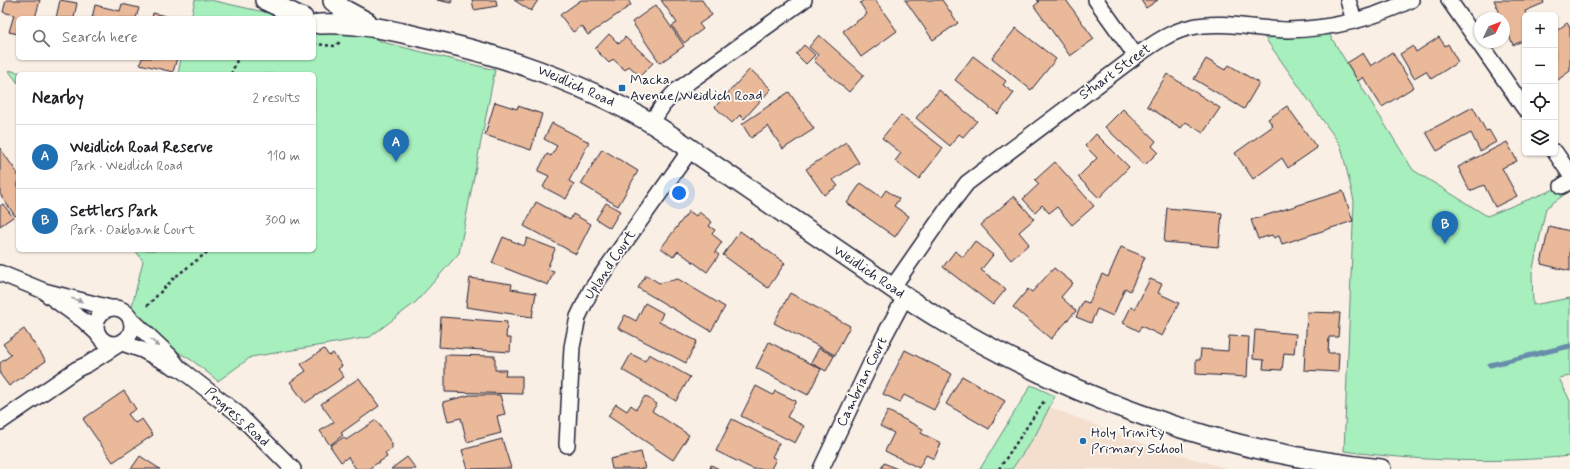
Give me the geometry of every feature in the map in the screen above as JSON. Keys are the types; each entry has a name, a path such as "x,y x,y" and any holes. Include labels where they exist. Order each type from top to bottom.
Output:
{"street":[{"name":"Weidlich Road","path":"265,0 299,16"},
{"path":"302,0 300,9 306,16"},
{"name":"Weidlich Road","path":"332,0 356,17 378,27"},
{"path":"316,21 328,20 332,16 334,11 332,0"},
{"path":"651,123 663,105 676,91 804,0"},
{"path":"1096,0 1136,56"},
{"path":"1348,0 1354,21"},
{"name":"Stuart Street","path":"899,292 944,213 967,183 1162,38 1191,27 1218,25 1290,30 1320,27 1354,21 1386,12 1412,0"},
{"path":"1449,0 1522,105"},
{"name":"Weidlich Road","path":"316,21 378,27 499,56 538,69 599,96 651,123 691,149 936,317 1016,362 1084,394 1131,412 1213,438 1266,451 1381,469"},
{"name":"Upland Court","path":"567,445 572,347 581,310 600,277 691,149"},
{"path":"1557,156 1567,180"},
{"path":"0,273 44,291 87,304 122,310 131,319 132,325 130,335 121,343 88,364 77,369 0,422"},
{"path":"44,291 84,321 104,342 115,345 121,343"},
{"name":"Cambrian Court","path":"821,469 876,353 899,292"},
{"path":"77,369 90,350 96,332 95,326 100,314 110,308"},
{"name":"Progress Road","path":"131,319 170,356 179,368 237,413 293,469"},
{"name":"Progress Road","path":"121,343 150,354 166,364 179,368"}],"path":[{"path":"316,44 335,46 340,41"},
{"path":"232,72 237,60"},
{"path":"147,306 180,273 207,252"},
{"path":"999,469 1044,401"}],"shaded area":[{"name":"Holy Trinity Primary School","path":"1049,407 1152,447 1229,469 1012,469 1036,434"}],"green space":[{"path":"195,0 210,0 282,16 191,16"},
{"path":"316,30 353,31 386,43 495,70 459,253 416,302 370,337 251,357 218,381 193,361 170,347 131,310 143,261 136,252 316,252 316,72 178,72 181,60 316,60"},
{"path":"1329,34 1413,170 1487,216 1560,187 1565,194 1546,208 1532,273 1533,305 1570,298 1570,376 1559,378 1570,401 1570,456 1485,461 1428,459 1344,451 1354,201 1341,146 1265,38"},
{"path":"8,70 17,72 16,80"},
{"path":"1031,385 1055,396 1036,434 1012,469 980,469"}],"building":[{"path":"6,0 40,0 36,16 16,16 16,34 9,32 14,15 3,12"},
{"path":"60,0 77,3 74,16 56,16"},
{"path":"437,0 452,0 451,3"},
{"path":"472,0 496,0 497,6 474,10"},
{"path":"514,0 538,0 531,11"},
{"path":"581,0 628,0 631,5 588,35 582,26 573,32 560,15"},
{"path":"661,0 702,0 712,15 699,24 703,29 684,43 672,26 677,23"},
{"path":"864,0 875,0 897,31 861,57 843,31 867,14 860,3"},
{"path":"905,0 942,0 958,23 933,40"},
{"path":"1037,0 1066,0 1094,39 1070,56 1034,6 1039,2"},
{"path":"1141,0 1158,0 1146,8"},
{"path":"1494,0 1543,0 1544,3 1525,12 1522,12 1522,41 1513,45 1510,38 1510,12 1499,12"},
{"path":"122,4 139,8 137,16 92,16 95,5 120,11"},
{"path":"656,5 684,46 660,63 632,22"},
{"path":"153,13 166,16 152,16"},
{"path":"1567,23 1570,27 1570,71 1558,80 1558,48 1558,30"},
{"path":"1016,28 1056,59 1031,90 992,58"},
{"path":"609,34 619,44 625,37 653,63 640,76 629,66 625,70 613,59 609,63 595,49"},
{"path":"819,35 864,75 849,92 814,61 818,55 809,47"},
{"path":"1439,37 1445,46 1448,44 1458,62 1431,79 1426,71 1414,78 1400,54 1413,46 1416,52"},
{"path":"804,45 815,55 806,64 796,54"},
{"path":"1392,52 1414,87 1382,107 1363,77 1358,81 1347,63 1363,53 1371,66"},
{"path":"973,56 1006,81 1003,85 1014,93 998,114 955,80"},
{"path":"1206,59 1225,70 1229,65 1259,83 1244,109 1194,79"},
{"path":"141,60 176,60 173,72 140,64"},
{"path":"750,69 771,89 744,119 740,115 732,123 715,107"},
{"path":"1167,74 1220,108 1203,133 1186,122 1181,128 1147,106"},
{"path":"939,90 977,121 963,137 959,134 950,146 916,118"},
{"path":"789,92 814,129 783,149 768,126 751,138 742,124"},
{"path":"495,102 517,109 518,106 542,114 531,150 485,135"},
{"path":"1287,106 1317,148 1288,168 1282,158 1253,179 1235,153 1273,126 1268,119"},
{"path":"1473,107 1486,131 1489,130 1496,142 1480,151 1471,133 1437,151 1426,132"},
{"path":"1123,109 1156,141 1152,146 1158,152 1145,165 1105,127"},
{"path":"901,115 943,148 919,179 895,161 901,153 882,138"},
{"path":"552,123 589,142 569,181 574,184 566,199 543,187 549,176 538,171 547,154 551,156 557,146 544,139"},
{"path":"1096,134 1129,167 1099,198 1078,177 1097,158 1085,146"},
{"path":"846,142 859,163 833,180 838,186 824,195 806,169"},
{"path":"1507,142 1517,161 1502,168 1517,196 1495,207 1484,185 1470,191 1458,167"},
{"path":"0,148 16,171 16,215 0,194"},
{"path":"602,149 638,171 618,206 581,184"},
{"path":"1055,162 1094,206 1072,225 1057,207 1049,213 1042,205 1035,212 1023,199 1039,184 1035,180"},
{"path":"861,183 881,197 886,190 899,199 894,206 909,216 895,237 847,203"},
{"path":"1343,191 1353,221 1282,244 1279,236 1274,238 1272,235 1258,239 1251,220"},
{"path":"1014,196 1034,219 1019,232 1029,244 1011,260 981,225"},
{"path":"536,202 570,220 573,214 591,224 576,254 524,226"},
{"path":"606,203 620,211 610,228 596,219"},
{"path":"3,204 13,217 0,226 0,206"},
{"path":"1167,208 1222,213 1219,247 1164,242"},
{"path":"689,211 696,216 699,212 712,222 709,226 715,230 712,234 722,242 715,252 719,255 707,272 678,251 673,257 661,248"},
{"path":"1549,226 1570,231 1570,271 1541,264"},
{"path":"740,231 785,263 768,288 723,255"},
{"path":"503,237 524,246 527,238 555,249 547,269 554,271 548,285 492,263"},
{"path":"975,241 993,255 981,270 1006,289 993,305 943,267 955,251 963,257"},
{"path":"1121,247 1145,257 1130,291 1125,288 1113,316 1097,309 1091,323 1076,317 1083,301 1089,303 1102,274 1108,277"},
{"path":"1054,268 1073,283 1061,297 1076,311 1051,339 1013,307 1028,289 1032,292"},
{"path":"646,275 659,283 678,279 725,307 711,331 638,288"},
{"path":"470,278 512,284 511,289 536,293 532,317 466,307"},
{"path":"1150,279 1162,284 1158,293 1179,303 1162,336 1141,326 1139,331 1123,323 1131,307 1135,309"},
{"path":"790,293 850,326 835,355 774,323"},
{"path":"645,303 663,313 659,322 697,341 686,363 618,328 625,315 636,321"},
{"path":"1307,312 1340,313 1338,337 1329,337 1328,353 1339,353 1338,372 1304,370"},
{"path":"441,317 507,322 506,338 511,338 510,352 439,347"},
{"path":"24,329 46,361 9,386 0,374 0,363 11,355 3,344"},
{"path":"1255,330 1296,334 1294,354 1284,353 1282,370 1263,369 1264,360 1253,359"},
{"path":"1229,336 1249,337 1247,377 1196,374 1196,360 1200,360 1201,349 1228,351"},
{"path":"769,342 821,369 808,395 756,368"},
{"path":"819,348 834,356 826,371 811,363"},
{"path":"324,349 329,356 333,353 342,366 338,369 344,377 305,403 290,382 306,371 301,364"},
{"path":"905,350 952,374 934,410 904,395 900,402 883,394"},
{"path":"631,354 645,361 649,354 690,377 676,401 622,370"},
{"path":"445,355 495,356 495,370 506,370 505,376 522,376 522,394 445,392"},
{"path":"962,376 1005,401 989,429 946,404"},
{"path":"359,378 379,406 341,433 343,435 330,445 320,431 334,422 321,404"},
{"path":"756,386 773,395 775,391 796,401 787,417 804,426 795,443 741,416"},
{"path":"124,391 136,409 128,414 135,423 142,419 153,435 113,462 83,419"},
{"path":"470,395 500,395 505,414 497,416 501,433 467,442 461,418 448,421 443,402"},
{"path":"645,396 657,404 652,411 689,435 673,460 608,416 616,404 627,411 631,405 636,409"},
{"path":"888,411 923,429 921,433 941,443 934,459 926,455 919,468 885,451 894,433 880,426"},
{"path":"732,419 779,443 772,457 776,459 771,469 753,469 716,451"},
{"path":"376,420 392,444 392,449 385,453 387,457 368,469 356,469 348,457 341,462 330,446 344,437 346,440"},
{"path":"502,439 511,468 468,469 462,450"},
{"path":"641,452 645,469 612,469 610,459"},
{"path":"140,456 160,469 131,469"},
{"path":"407,457 416,469 391,469"},
{"path":"884,463 897,469 881,469"},
{"path":"711,465 719,469 710,469"}],"waterway":[{"path":"1490,365 1570,346"}],"place":[{"name":"Macka Avenue/Weidlich Road","path":"622,88"},
{"name":"Weidlich Road Reserve","path":"396,162"},
{"name":"Settlers Park","path":"1445,244"},
{"name":"Holy Trinity Primary School","path":"1083,441"}]}
